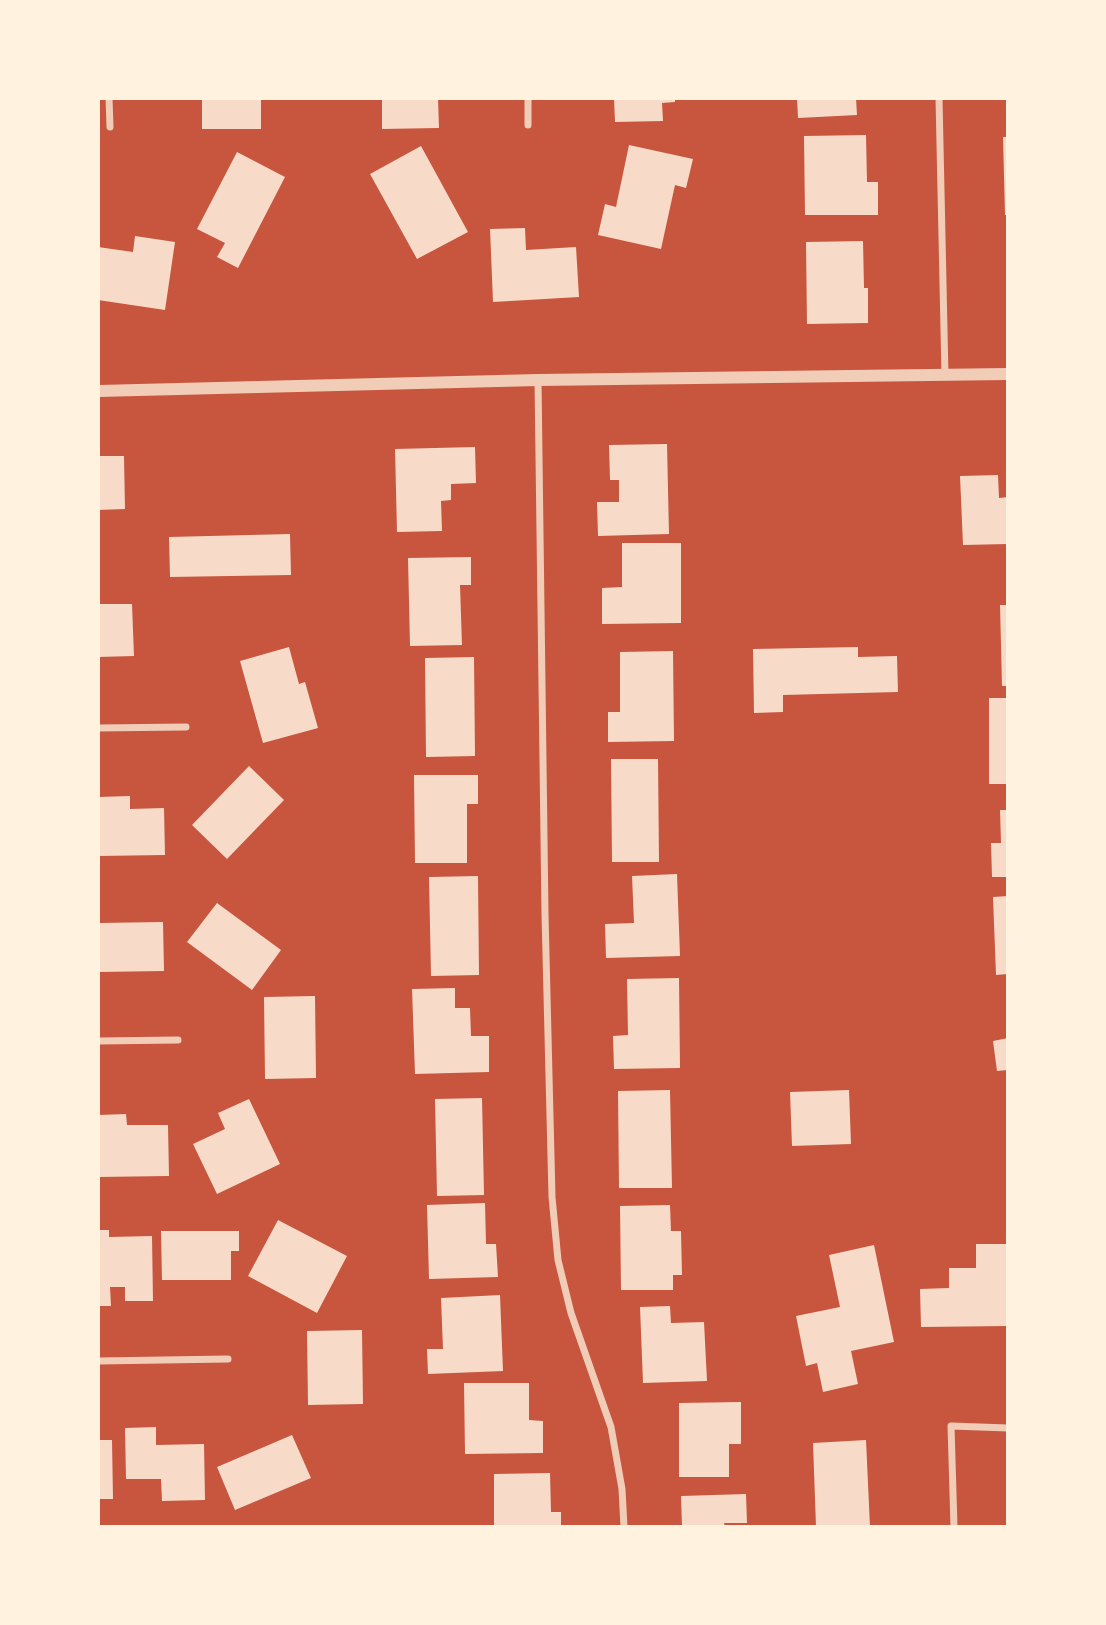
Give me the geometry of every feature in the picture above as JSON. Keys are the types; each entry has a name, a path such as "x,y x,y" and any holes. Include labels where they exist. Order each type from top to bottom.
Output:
{"street":[{"path":"109,98 110,127"},
{"path":"528,98 528,125"},
{"path":"939,98 945,376"},
{"path":"98,391 538,380 1008,374"},
{"path":"538,380 545,927 552,1197 558,1260 571,1313 611,1427 622,1489 624,1527"},
{"path":"98,728 186,727"},
{"path":"98,1041 178,1040"},
{"path":"98,1361 228,1359"},
{"path":"954,1527 951,1426 1008,1427"}],"building":[{"path":"202,98 261,98 261,129 202,129"},
{"path":"382,98 438,98 439,128 382,129"},
{"path":"614,98 675,98 675,102 662,103 663,121 615,122"},
{"path":"797,98 856,98 857,115 798,118"},
{"path":"866,135 867,182 878,182 878,215 805,215 804,136"},
{"path":"1003,137 1008,137 1008,215 1005,215"},
{"path":"629,145 693,159 686,188 675,185 661,249 598,235 605,204 616,207"},
{"path":"421,146 468,232 417,259 370,174"},
{"path":"237,152 285,177 238,268 217,257 225,243 197,229"},
{"path":"525,228 526,250 576,247 579,297 493,302 490,229"},
{"path":"135,236 175,242 165,310 98,300 98,247 133,252"},
{"path":"863,241 864,288 868,288 868,323 807,324 806,242"},
{"path":"667,444 669,534 598,536 597,502 619,502 619,480 610,480 609,445"},
{"path":"475,447 476,483 451,484 451,500 441,501 442,531 397,532 395,449"},
{"path":"98,456 124,456 125,509 98,510"},
{"path":"998,475 999,498 1008,497 1008,544 963,545 960,476"},
{"path":"290,534 291,575 170,577 169,537"},
{"path":"622,543 681,543 681,623 602,624 602,588 622,587"},
{"path":"471,557 471,585 460,585 462,645 410,646 408,558"},
{"path":"98,604 132,604 134,656 98,657"},
{"path":"1000,605 1008,605 1008,686 1002,686"},
{"path":"289,647 299,684 305,682 318,728 263,743 240,661"},
{"path":"858,647 858,657 897,656 898,692 783,695 783,712 754,713 753,649"},
{"path":"673,651 674,741 608,742 608,712 620,712 620,652"},
{"path":"474,657 475,756 426,757 425,658"},
{"path":"989,698 1008,698 1008,784 989,784"},
{"path":"611,759 658,759 659,862 612,862"},
{"path":"249,766 284,800 227,859 192,825"},
{"path":"414,775 478,775 478,804 467,804 467,863 415,863"},
{"path":"130,796 130,809 164,808 165,855 98,856 98,797"},
{"path":"1000,810 1008,810 1008,877 992,877 991,843 1001,843"},
{"path":"677,874 680,956 606,958 605,924 634,923 632,876"},
{"path":"478,876 479,975 431,976 429,877"},
{"path":"1008,896 1008,974 996,975 993,897"},
{"path":"217,903 281,950 252,990 187,942"},
{"path":"163,922 164,971 98,972 98,923"},
{"path":"679,978 680,1068 614,1069 613,1036 628,1035 627,979"},
{"path":"455,988 455,1008 470,1008 471,1036 489,1036 489,1072 415,1074 412,989"},
{"path":"315,996 316,1078 265,1079 264,997"},
{"path":"1008,1038 1008,1070 997,1071 993,1041"},
{"path":"670,1090 672,1188 619,1188 618,1091"},
{"path":"849,1090 851,1144 792,1146 790,1092"},
{"path":"482,1098 484,1195 437,1196 435,1099"},
{"path":"249,1099 280,1164 217,1194 193,1144 225,1129 218,1113"},
{"path":"126,1114 127,1125 168,1125 169,1176 98,1177 98,1115"},
{"path":"485,1203 486,1244 496,1244 498,1277 429,1279 427,1205"},
{"path":"670,1205 671,1231 681,1231 682,1275 673,1275 673,1290 621,1290 620,1206"},
{"path":"278,1220 347,1256 317,1313 248,1276"},
{"path":"98,1230 109,1230 109,1237 152,1236 153,1301 125,1301 125,1287 110,1287 111,1306 98,1306"},
{"path":"161,1231 239,1231 239,1251 231,1251 231,1280 162,1280"},
{"path":"976,1244 1008,1244 1008,1326 921,1327 920,1289 949,1288 949,1268 976,1268"},
{"path":"874,1245 894,1342 851,1351 858,1384 823,1392 817,1363 806,1366 796,1316 840,1307 829,1255"},
{"path":"500,1295 503,1371 428,1374 427,1349 443,1349 441,1298"},
{"path":"670,1306 671,1323 704,1322 707,1381 643,1383 640,1307"},
{"path":"362,1330 363,1404 308,1405 307,1331"},
{"path":"464,1383 529,1383 529,1420 543,1421 543,1453 465,1454"},
{"path":"741,1402 741,1444 729,1444 729,1477 679,1477 679,1403"},
{"path":"156,1427 156,1445 204,1444 205,1500 162,1501 161,1479 126,1479 125,1428"},
{"path":"292,1435 311,1478 235,1510 217,1467"},
{"path":"98,1440 112,1440 113,1499 98,1499"},
{"path":"866,1440 870,1527 816,1527 813,1443"},
{"path":"550,1473 551,1512 561,1512 561,1527 494,1527 494,1474"},
{"path":"746,1494 747,1523 724,1523 725,1527 682,1527 681,1496"}]}
